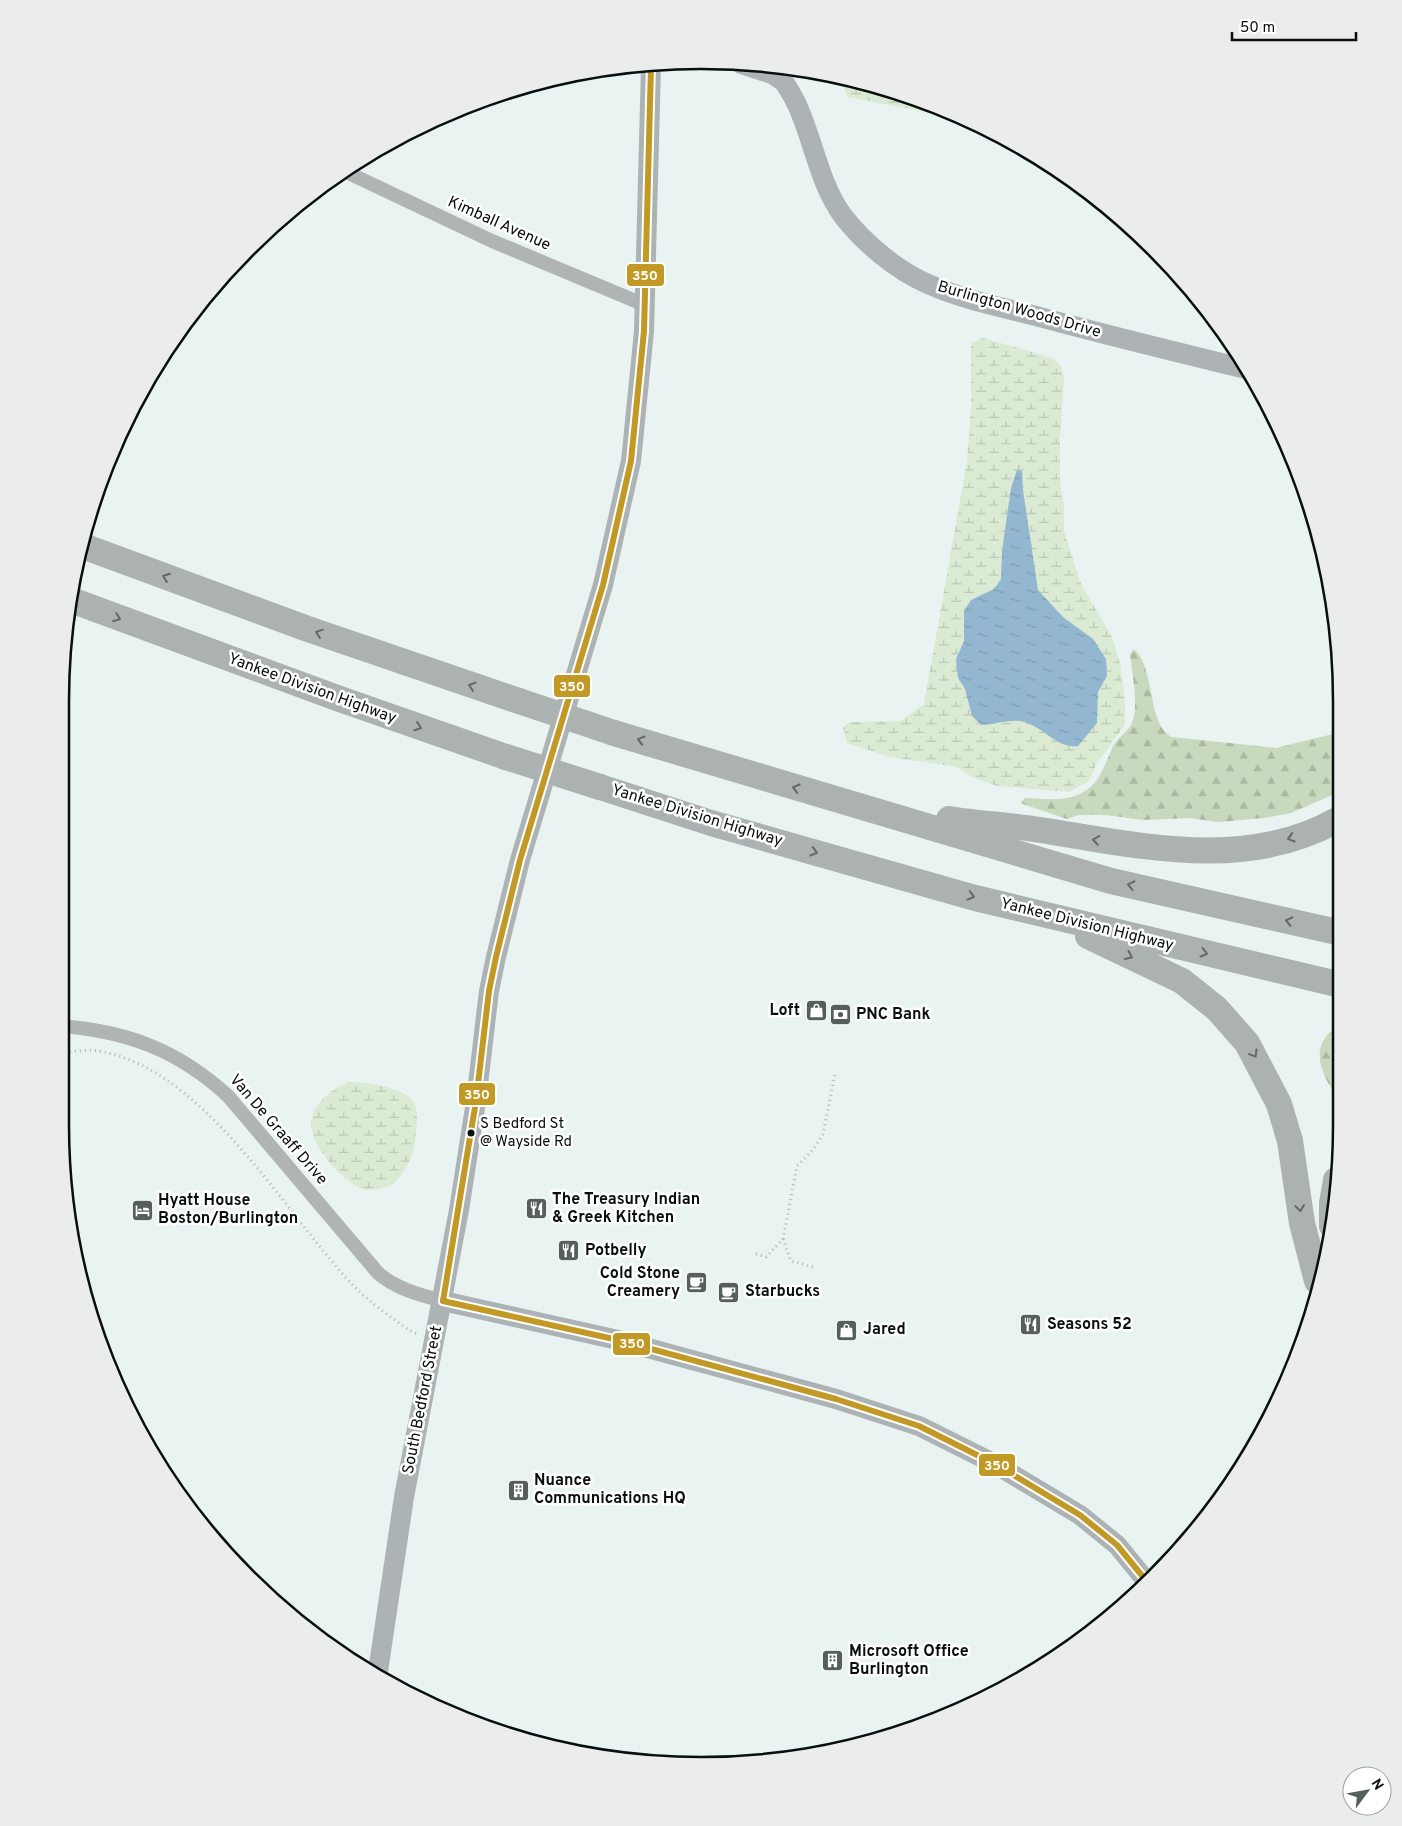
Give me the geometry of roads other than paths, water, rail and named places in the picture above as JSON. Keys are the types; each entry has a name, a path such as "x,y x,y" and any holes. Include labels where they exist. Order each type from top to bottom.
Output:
{"highway":[{"path":"88,548 305,628 614,733 1111,881 1333,931"},
{"name":"Yankee Division Highway","path":"77,602 337,698 506,757 721,825 975,898 1333,983"},
{"path":"843,801 978,824 1038,830 1122,844 1192,852 1238,849 1273,844 1303,835 1333,821"},
{"path":"1037,913 1182,981 1217,1009 1247,1043 1279,1104 1290,1141 1302,1223 1315,1274"}],"main road":[{"name":"South Bedford Street","path":"378,1669 404,1497 461,1200 489,991 496,957 520,860 603,585 623,507 636,426 644,305 651,71"},
{"name":"Burlington Woods Drive","path":"776,74 790,91 825,179 843,215 870,245 903,270 927,284 961,296 1122,339 1238,367"},
{"path":"443,1301 618,1340 836,1399 919,1426 995,1464 1080,1515 1117,1545 1143,1577"}],"street":[{"name":"Kimball Avenue","path":"351,174 492,241 644,305"},
{"name":"Van De Graaff Drive","path":"69,1027 120,1034 158,1048 199,1072 228,1096 378,1273 385,1279 417,1294 443,1301"}],"water":[{"path":"1017,470 1022,471 1023,490 1038,590 1063,617 1093,639 1106,659 1107,676 1098,692 1097,723 1078,746 1070,746 1057,741 1038,728 1024,722 1013,721 981,725 972,716 965,689 958,678 956,659 964,641 964,611 971,600 994,589 1001,579 1002,551 1011,488"}],"place":[{"name":"Loft","path":"816,1011"},
{"name":"PNC Bank","path":"840,1015"},
{"name":"S Bedford St @ Wayside Rd","path":"471,1133"},
{"name":"The Treasury Indian & Greek Kitchen","path":"536,1209"},
{"name":"Hyatt House Boston/Burlington","path":"142,1210"},
{"name":"Potbelly","path":"569,1251"},
{"name":"Cold Stone Creamery","path":"696,1283"},
{"name":"Starbucks","path":"729,1292"},
{"name":"Seasons 52","path":"1031,1325"},
{"name":"Jared","path":"847,1330"},
{"name":"Nuance Communications HQ","path":"518,1490"},
{"name":"Microsoft Office Burlington","path":"833,1661"}]}
